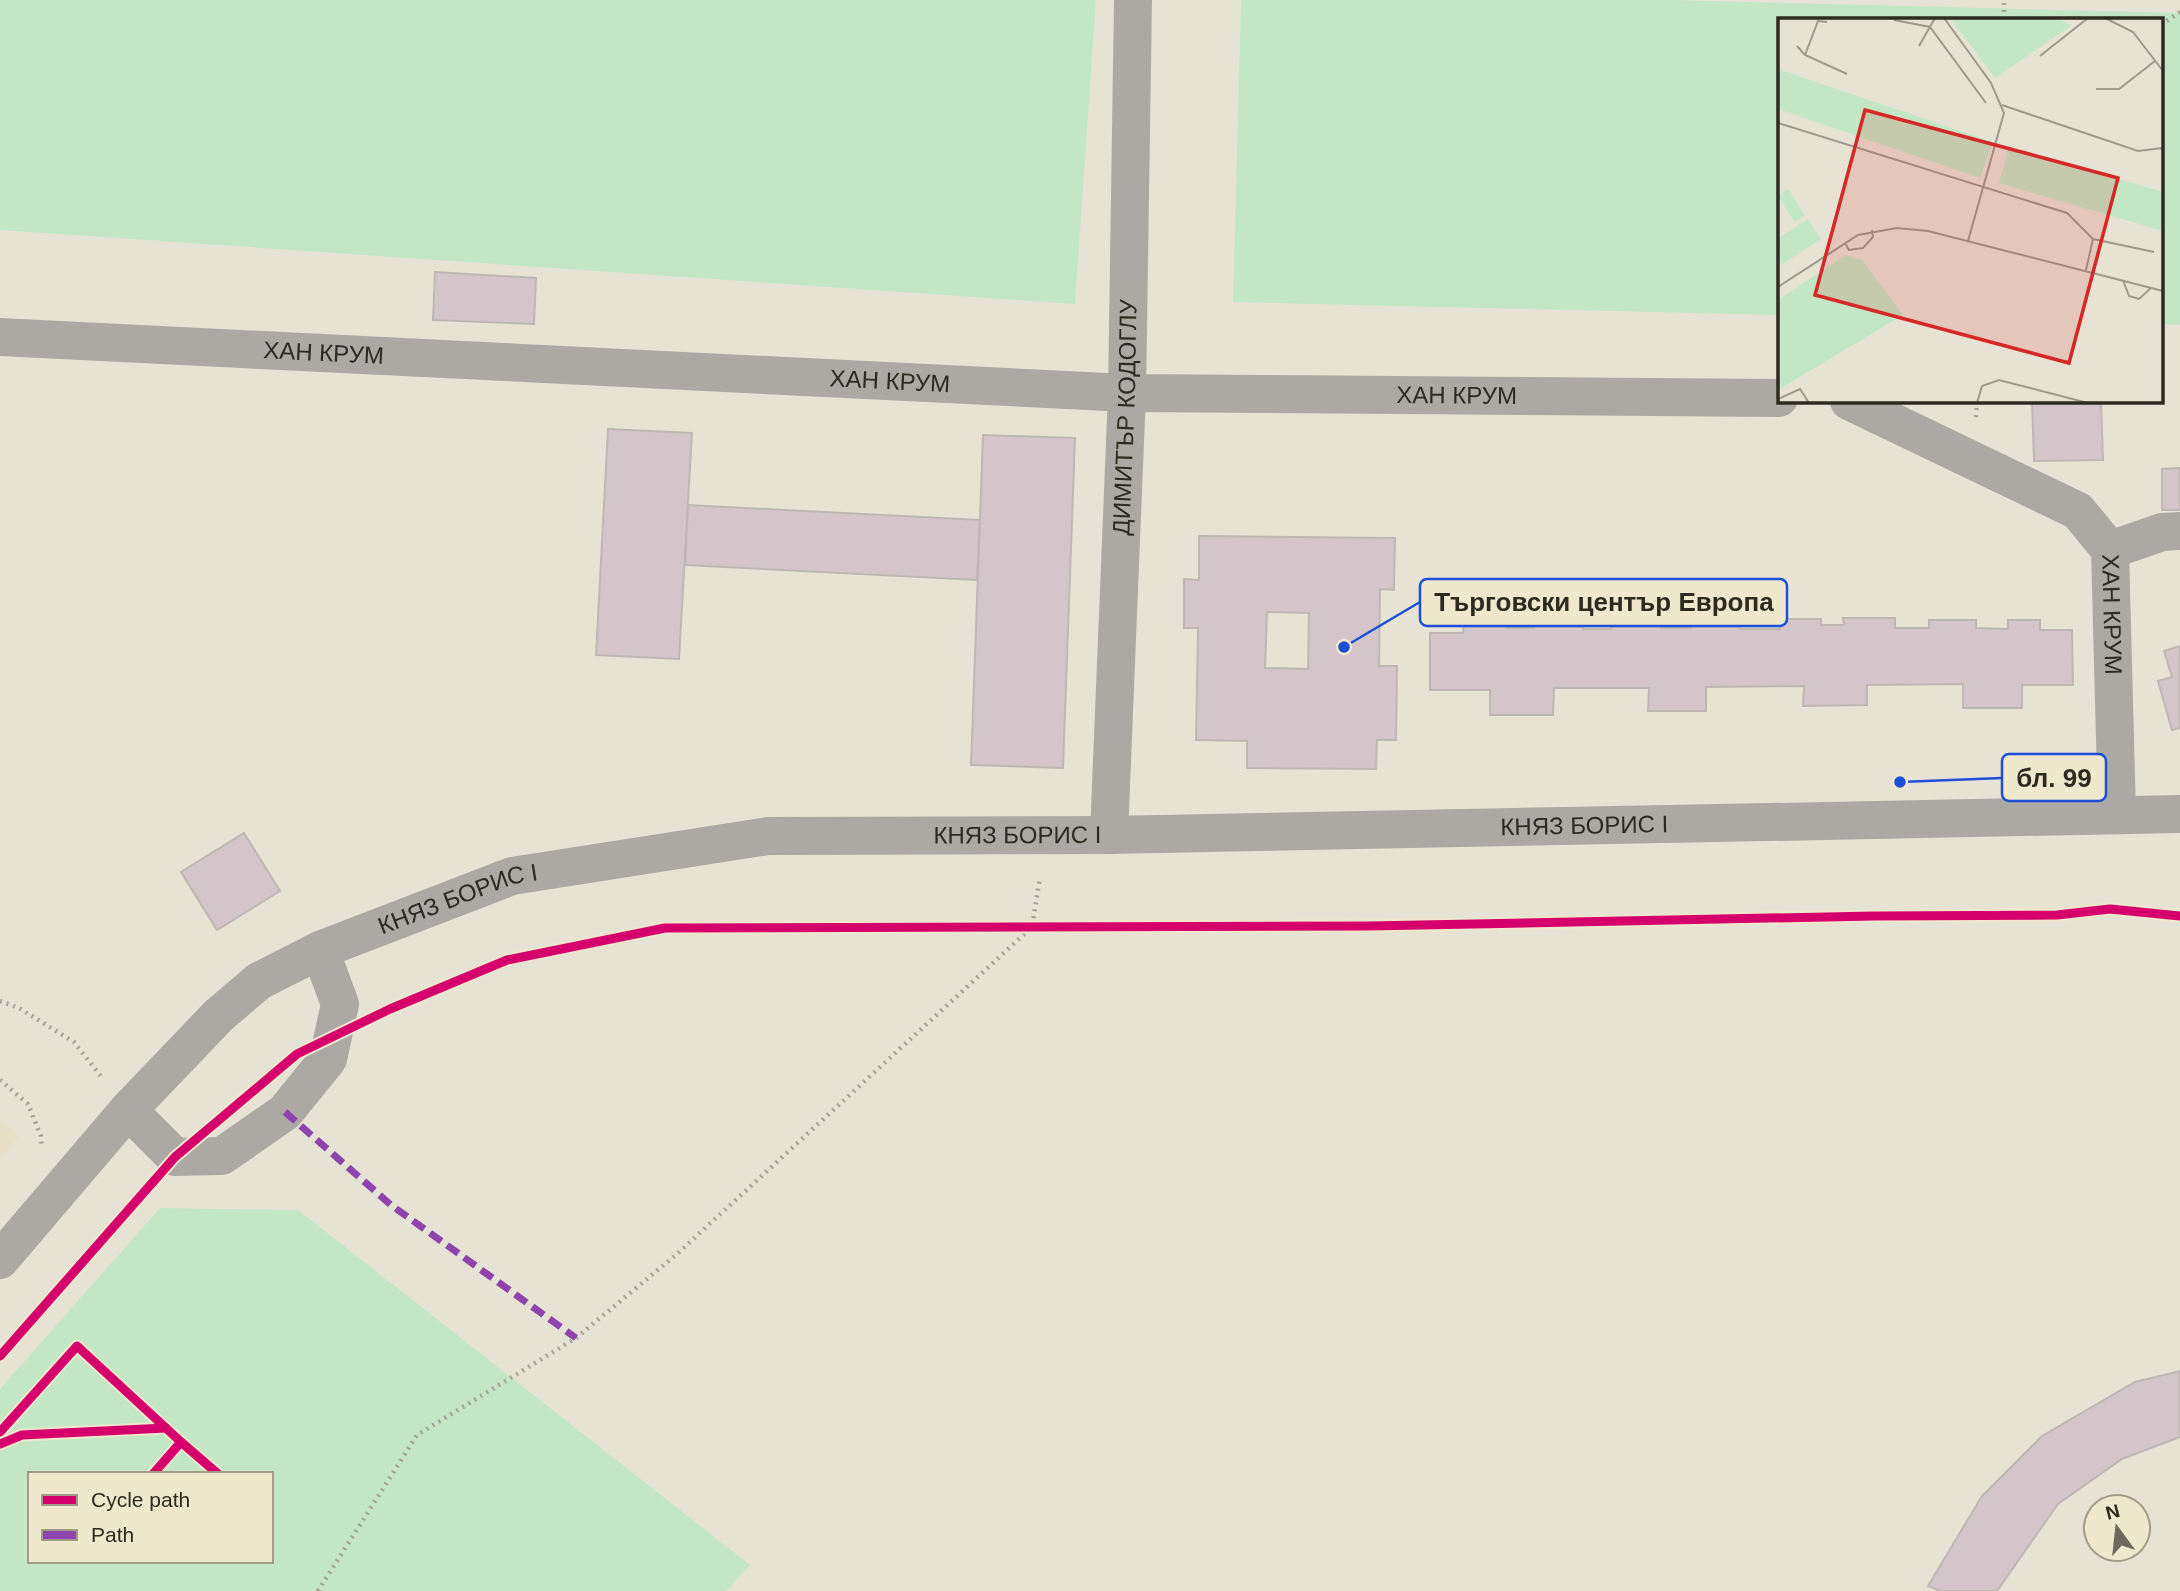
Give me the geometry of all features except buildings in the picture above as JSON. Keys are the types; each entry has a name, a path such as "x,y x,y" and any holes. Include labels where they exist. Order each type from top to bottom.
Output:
{"street":[{"name":"ДИМИТЪР КОДОГЛУ","path":"1109,835 1127,393 1133,0"},
{"name":"ХАН КРУМ","path":"0,337 1127,393 1778,398"},
{"name":"ХАН КРУМ","path":"1851,402 2078,511 2110,550 2117,815"},
{"path":"2110,550 2162,532 2180,531"},
{"name":"КНЯЗ БОРИС I","path":"0,1260 128,1110 218,1016 259,981 320,950 512,876 768,836 1109,835 2180,814"},
{"path":"128,1110 175,1157 222,1156 285,1112 328,1059 341,1004 320,950"}],"path":[{"path":"2004,0 2004,18"},
{"path":"2162,24 2180,12"},
{"path":"318,1591 417,1435 576,1338 667,1263 1032,927 1046,835"},
{"path":"1018,927 1044,927"},
{"path":"0,1001 19,1008 74,1042 128,1110"},
{"path":"0,1080 28,1104 41,1136 48,1204"}],"shaded area":[{"path":"0,1120 19,1137 0,1159"}],"green space":[{"path":"0,0 1096,0 1075,304 0,230"},
{"path":"1241,0 1671,0 2180,13 2180,325 2162,324 2162,18 1778,18 1778,315 1233,302"},
{"path":"160,1208 298,1210 750,1565 726,1591 0,1591 0,1389"}],"marked path":[{"path":"285,1112 391,1205 576,1338"}],"cycle path":[{"path":"0,1356 175,1157 297,1054 390,1009 507,960 665,928 1368,926 2057,915 2110,909 2180,916"},
{"path":"0,1432 77,1346 181,1442"},
{"path":"0,1444 22,1435 166,1428"},
{"path":"155,1472 181,1442 216,1472"}],"place":[{"name":"Търговски център Европа","path":"1344,647"},
{"name":"бл. 99","path":"1900,782"}]}
